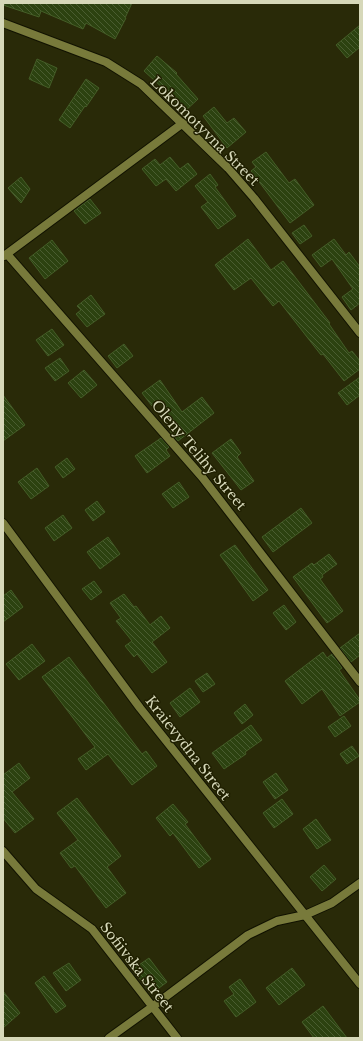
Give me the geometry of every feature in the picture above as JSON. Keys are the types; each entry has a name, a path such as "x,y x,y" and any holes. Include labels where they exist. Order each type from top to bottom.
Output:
{"street":[{"name":"Lokomotyvna Street","path":"3,23 106,62 142,84 228,168 254,198 360,333"},
{"path":"5,255 183,123"},
{"name":"Oleny Telihy Street","path":"5,255 202,477 360,682"},
{"name":"Kraievydna Street","path":"3,523 140,708 360,984"},
{"name":"Sofiivska Street","path":"3,851 36,889 92,929 177,1038"},
{"path":"109,1038 248,936 277,921 305,915 332,903 360,883"}],"building":[{"path":"3,3 132,3 115,39 86,23 83,29 41,11 39,17 3,5"},
{"path":"360,25 360,47 347,58 336,45"},
{"path":"157,56 177,73 176,74 198,99 184,112 174,100 175,99 144,71"},
{"path":"37,59 57,68 49,88 29,79"},
{"path":"86,79 99,88 70,128 59,120"},
{"path":"214,107 227,123 234,118 246,132 227,148 203,116"},
{"path":"266,152 289,183 295,179 314,205 290,223 251,171 256,167 252,162"},
{"path":"170,157 180,169 188,163 197,174 176,191 166,179 156,186 142,169 155,159 160,165"},
{"path":"210,174 218,185 215,187 236,216 218,229 201,207 208,202 195,186"},
{"path":"21,177 30,189 21,203 8,188"},
{"path":"90,199 101,213 85,224 74,211"},
{"path":"304,225 312,236 300,244 292,233"},
{"path":"248,239 271,270 283,261 330,323 329,324 349,353 352,351 360,361 360,369 344,381 323,354 321,355 279,301 273,306 251,278 234,290 215,265"},
{"path":"334,239 346,255 349,252 360,267 360,303 351,310 342,297 353,289 332,259 321,267 312,255"},
{"path":"52,240 68,261 45,279 29,258"},
{"path":"91,295 105,314 87,327 76,314 81,310 77,306"},
{"path":"52,329 64,345 48,356 36,340"},
{"path":"124,344 133,356 117,368 108,356"},
{"path":"60,358 69,371 55,381 45,368"},
{"path":"84,370 97,385 81,398 68,383"},
{"path":"360,377 360,395 347,405 338,393"},
{"path":"160,380 182,412 202,397 214,413 178,441 170,431 178,426 159,401 152,406 142,393"},
{"path":"3,395 25,425 3,441"},
{"path":"161,438 169,447 166,450 170,456 147,473 135,456"},
{"path":"231,439 241,453 237,457 254,481 241,490 212,453"},
{"path":"67,458 75,469 63,478 55,467"},
{"path":"37,468 49,486 31,499 18,482"},
{"path":"179,482 189,497 173,508 162,494"},
{"path":"97,501 105,512 93,521 85,510"},
{"path":"301,508 312,523 273,552 262,537"},
{"path":"63,515 72,528 54,541 45,528"},
{"path":"108,537 120,554 100,569 87,552"},
{"path":"235,545 268,590 253,601 220,555"},
{"path":"329,554 337,564 322,575 323,577 320,579 343,611 327,623 293,577 312,563 314,565"},
{"path":"94,581 102,592 91,600 82,589"},
{"path":"11,590 23,607 3,622 3,596"},
{"path":"124,594 134,607 136,606 150,625 161,616 170,628 152,642 167,662 152,673 137,654 134,657 125,646 132,641 116,621 121,618 110,603"},
{"path":"284,605 296,622 286,630 273,613"},
{"path":"360,633 360,655 351,662 340,648"},
{"path":"32,644 45,661 19,680 6,664"},
{"path":"323,652 327,658 332,654 342,668 339,670 360,700 360,702 340,716 322,689 302,704 285,681"},
{"path":"69,657 142,754 146,751 157,766 132,785 108,754 86,770 78,759 95,747 42,677"},
{"path":"207,673 215,684 203,692 195,681"},
{"path":"190,688 200,702 180,717 170,703"},
{"path":"245,704 253,715 242,724 234,713"},
{"path":"344,716 351,726 335,737 328,727"},
{"path":"251,725 262,740 245,752 246,754 224,769 212,753"},
{"path":"352,746 359,756 347,764 340,754"},
{"path":"19,763 30,778 12,792 34,819 15,833 3,818 3,775"},
{"path":"276,773 288,790 275,799 263,782"},
{"path":"77,798 121,856 107,867 126,893 106,908 75,866 71,868 60,853 78,840 57,813"},
{"path":"282,799 293,814 274,828 263,813"},
{"path":"173,804 188,822 185,824 211,859 199,868 173,833 170,836 156,818"},
{"path":"316,819 331,840 317,849 303,829"},
{"path":"324,865 336,879 322,891 310,877"},
{"path":"149,958 167,982 151,994 133,969"},
{"path":"69,963 81,980 66,991 53,973"},
{"path":"292,968 305,985 279,1005 266,988"},
{"path":"44,976 66,1006 56,1013 35,983"},
{"path":"240,979 256,1002 236,1017 224,1001 234,994 229,987"},
{"path":"3,991 20,1013 3,1028"},
{"path":"323,1006 347,1038 314,1038 302,1022"}]}
